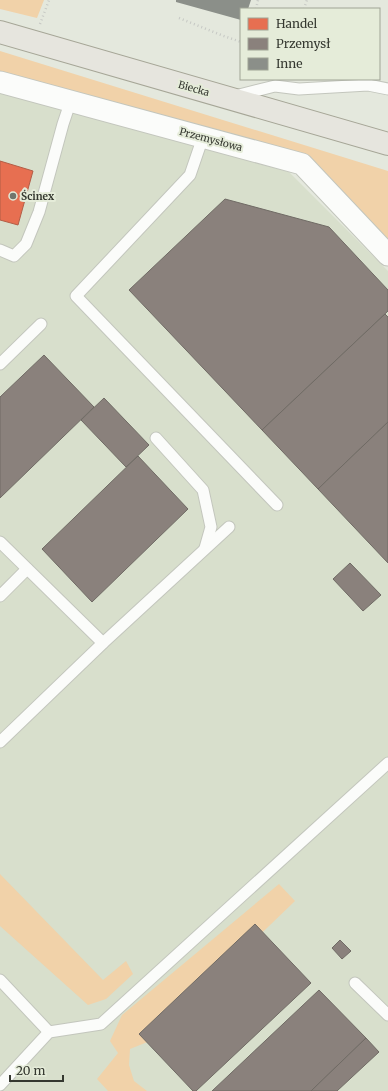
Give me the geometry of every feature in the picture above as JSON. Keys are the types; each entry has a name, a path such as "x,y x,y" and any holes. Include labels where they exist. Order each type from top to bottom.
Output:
{"main road":[{"name":"Biecka","path":"0,32 388,144"}],"street":[{"name":"Przemysłowa","path":"0,82 71,100 302,164 388,255"}],"lane":[{"path":"229,98 275,86 299,89 368,85 388,89"},
{"path":"0,250 14,256 26,244 40,212 63,124 71,100"},
{"path":"203,137 190,175 76,296 277,505"},
{"path":"0,364 41,324"},
{"path":"156,438 203,490 211,527 205,549"},
{"path":"0,742 103,643 229,527"},
{"path":"0,542 103,643"},
{"path":"0,596 27,569"},
{"path":"0,1085 49,1032 101,1024 388,764"},
{"path":"0,980 49,1032"},
{"path":"354,984 388,1015"}],"path":[{"path":"33,41 48,0"},
{"path":"179,18 240,42"}],"shaded area":[{"path":"0,0 44,0 37,18 0,9"},
{"path":"0,51 388,171 388,246 311,167 0,76"},
{"path":"0,93 289,172 388,271 388,1091 0,1091"},
{"path":"0,874 103,980 126,961 133,974 106,999 88,1005 0,926"},
{"path":"279,884 295,901 150,1041 130,1049 129,1065 134,1081 147,1091 108,1091 97,1079 118,1053 110,1041 122,1015"}],"building: Handel":[{"name":"Ścinex","path":"0,161 33,171 18,225 0,220"}],"building: Przemysł":[{"path":"225,199 329,227 388,290 388,311 262,430 129,290"},
{"path":"385,314 388,317 388,422 318,489 262,430"},
{"path":"44,355 94,407 0,498 0,397"},
{"path":"104,398 149,445 126,467 81,420"},
{"path":"388,422 388,563 318,489"},
{"path":"138,456 188,509 92,602 42,549"},
{"path":"350,563 381,595 363,611 333,579"},
{"path":"255,924 311,983 196,1091 193,1091 139,1034"},
{"path":"340,940 351,951 342,959 332,948"},
{"path":"319,990 366,1038 311,1091 212,1091"},
{"path":"366,1038 379,1052 337,1091 311,1091"}],"building: Inne":[{"path":"176,0 251,0 248,8 240,8 240,20 176,2"}],"place":[{"name":"Ścinex","path":"13,196"}]}
